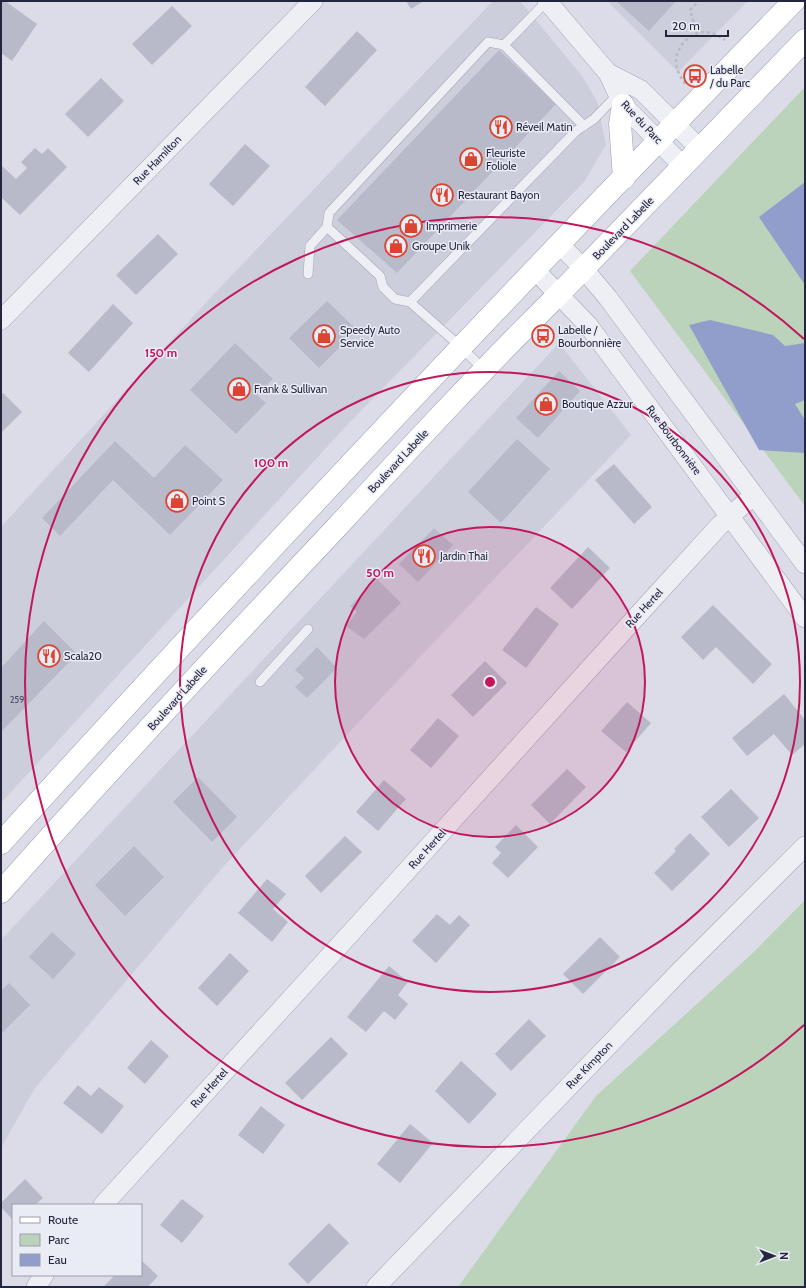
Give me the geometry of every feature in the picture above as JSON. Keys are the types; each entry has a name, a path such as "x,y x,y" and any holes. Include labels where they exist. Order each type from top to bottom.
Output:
{"main road":[{"path":"1,843 223,601 461,347 794,1"},
{"name":"Boulevard Labelle","path":"1,892 226,644 524,327 559,294 805,40"},
{"path":"623,94 620,124 624,178"}],"street":[{"name":"Rue Hamilton","path":"1,320 313,1"},
{"name":"Rue du Parc","path":"547,1 608,73 659,141 683,166"},
{"name":"Rue du Parc","path":"623,94 641,90 700,149"},
{"path":"560,245 583,268 608,298 805,564"},
{"name":"Rue Bourbonnière","path":"535,270 588,325 805,618"},
{"name":"Rue Hertel","path":"104,1204 632,621 730,516 754,495"},
{"name":"Rue Kimpton","path":"376,1287 672,980 805,846"},
{"path":"36,1287 43,1276"}],"lane":[{"path":"504,45 547,1"},
{"path":"308,274 310,246 327,227 330,214 488,42 504,45 584,126"},
{"path":"410,302 576,132 594,119 623,94"},
{"path":"327,227 380,276 383,287 395,299 410,302 461,347 484,370"},
{"path":"260,682 308,629"}],"path":[{"path":"696,33 690,10 699,1"},
{"path":"686,86 676,64 678,50 682,44 696,33 706,32 728,42"}],"shaded area":[{"path":"493,1 520,1 582,76 597,101 606,145 584,182 348,424 1,803 1,527 213,295"},
{"path":"607,1 748,1 678,72"},
{"path":"559,343 631,435 223,867 35,1088 1,1148 1,940"}],"green space":[{"path":"805,87 805,506 630,271"},
{"path":"805,900 805,1287 458,1287 596,1096 755,951"}],"water":[{"path":"805,182 805,285 759,217"},
{"path":"710,320 773,335 785,346 805,343 805,400 795,404 805,420 805,453 759,450 689,325"}],"building":[{"path":"1,1 5,1 37,24 12,61 1,53"},
{"path":"406,1 424,1 411,9"},
{"path":"616,1 676,1 649,31"},
{"path":"172,6 192,26 152,65 132,44"},
{"path":"357,31 377,50 325,106 305,87"},
{"path":"499,50 556,104 397,273 337,220"},
{"path":"101,78 124,101 88,137 65,114"},
{"path":"245,144 270,166 233,206 209,184"},
{"path":"35,148 42,154 48,148 67,167 20,215 1,197 1,165 16,179 27,168 21,162"},
{"path":"158,234 178,254 136,295 116,275"},
{"path":"327,301 357,330 319,368 289,338"},
{"path":"113,304 133,323 89,372 68,353"},
{"path":"235,343 273,379 257,395 266,403 236,434 190,390"},
{"path":"559,371 580,391 538,438 516,418"},
{"path":"3,393 22,412 1,433 1,394"},
{"path":"517,439 550,469 501,523 468,492"},
{"path":"115,441 154,478 185,445 223,480 170,535 113,480 60,536 42,518"},
{"path":"614,464 652,507 634,524 595,480"},
{"path":"434,528 453,545 418,582 399,564"},
{"path":"588,547 610,568 572,609 550,588"},
{"path":"377,579 401,603 364,639 346,626 357,612 350,606"},
{"path":"713,605 772,664 753,684 716,647 703,660 681,637"},
{"path":"536,607 559,624 526,668 502,650"},
{"path":"44,621 77,654 1,732 1,668"},
{"path":"317,647 337,668 307,698 295,687 304,678 295,670"},
{"path":"485,661 507,683 473,717 451,695"},
{"path":"784,694 805,720 805,744 792,755 774,734 747,756 732,738"},
{"path":"627,702 651,723 626,752 601,731"},
{"path":"438,718 459,736 431,768 410,750"},
{"path":"567,769 586,787 550,824 531,805"},
{"path":"198,777 237,817 212,842 173,802"},
{"path":"384,780 406,799 378,831 356,812"},
{"path":"731,789 759,818 729,847 701,817"},
{"path":"516,825 538,847 508,878 492,863 501,853 495,847"},
{"path":"690,833 710,854 672,891 654,873 676,851 674,849"},
{"path":"345,836 362,852 321,893 305,876"},
{"path":"134,846 164,877 125,916 95,885"},
{"path":"267,879 286,894 273,909 288,922 272,942 238,913"},
{"path":"437,914 450,925 459,915 470,925 436,963 412,941"},
{"path":"52,932 76,954 53,979 29,957"},
{"path":"600,937 620,957 583,994 563,974"},
{"path":"230,953 249,971 217,1006 198,988"},
{"path":"389,966 408,982 398,995 408,1004 395,1020 384,1011 366,1032 347,1017"},
{"path":"9,983 30,1005 1,1034 1,991"},
{"path":"529,1019 546,1036 511,1071 495,1054"},
{"path":"331,1037 348,1054 302,1100 285,1083"},
{"path":"151,1040 169,1056 145,1084 127,1068"},
{"path":"461,1061 497,1094 469,1124 435,1091"},
{"path":"78,1085 91,1096 99,1087 124,1106 102,1134 63,1103"},
{"path":"261,1106 285,1125 263,1154 238,1135"},
{"path":"410,1124 433,1143 400,1183 377,1164"},
{"path":"25,1179 43,1198 36,1204 12,1204 12,1219 1,1207 1,1203"},
{"path":"182,1199 204,1216 182,1243 160,1225"},
{"path":"329,1223 349,1243 308,1284 288,1264"},
{"path":"142,1261 158,1276 148,1287 103,1287 114,1276 142,1276"}],"place":[{"name":"Labelle / du Parc","path":"695,76"},
{"name":"Réveil Matin","path":"501,127"},
{"name":"Fleuriste Foliole","path":"471,159"},
{"name":"Restaurant Bayon","path":"442,195"},
{"name":"Imprimerie","path":"411,226"},
{"name":"Groupe Unik","path":"396,246"},
{"name":"Speedy Auto Service","path":"324,336"},
{"name":"Labelle / Bourbonnière","path":"543,336"},
{"name":"Frank & Sullivan","path":"239,389"},
{"name":"Boutique Azzur","path":"546,404"},
{"name":"Point S","path":"177,501"},
{"name":"Jardin Thai","path":"424,556"},
{"name":"Scala20","path":"49,656"}]}
